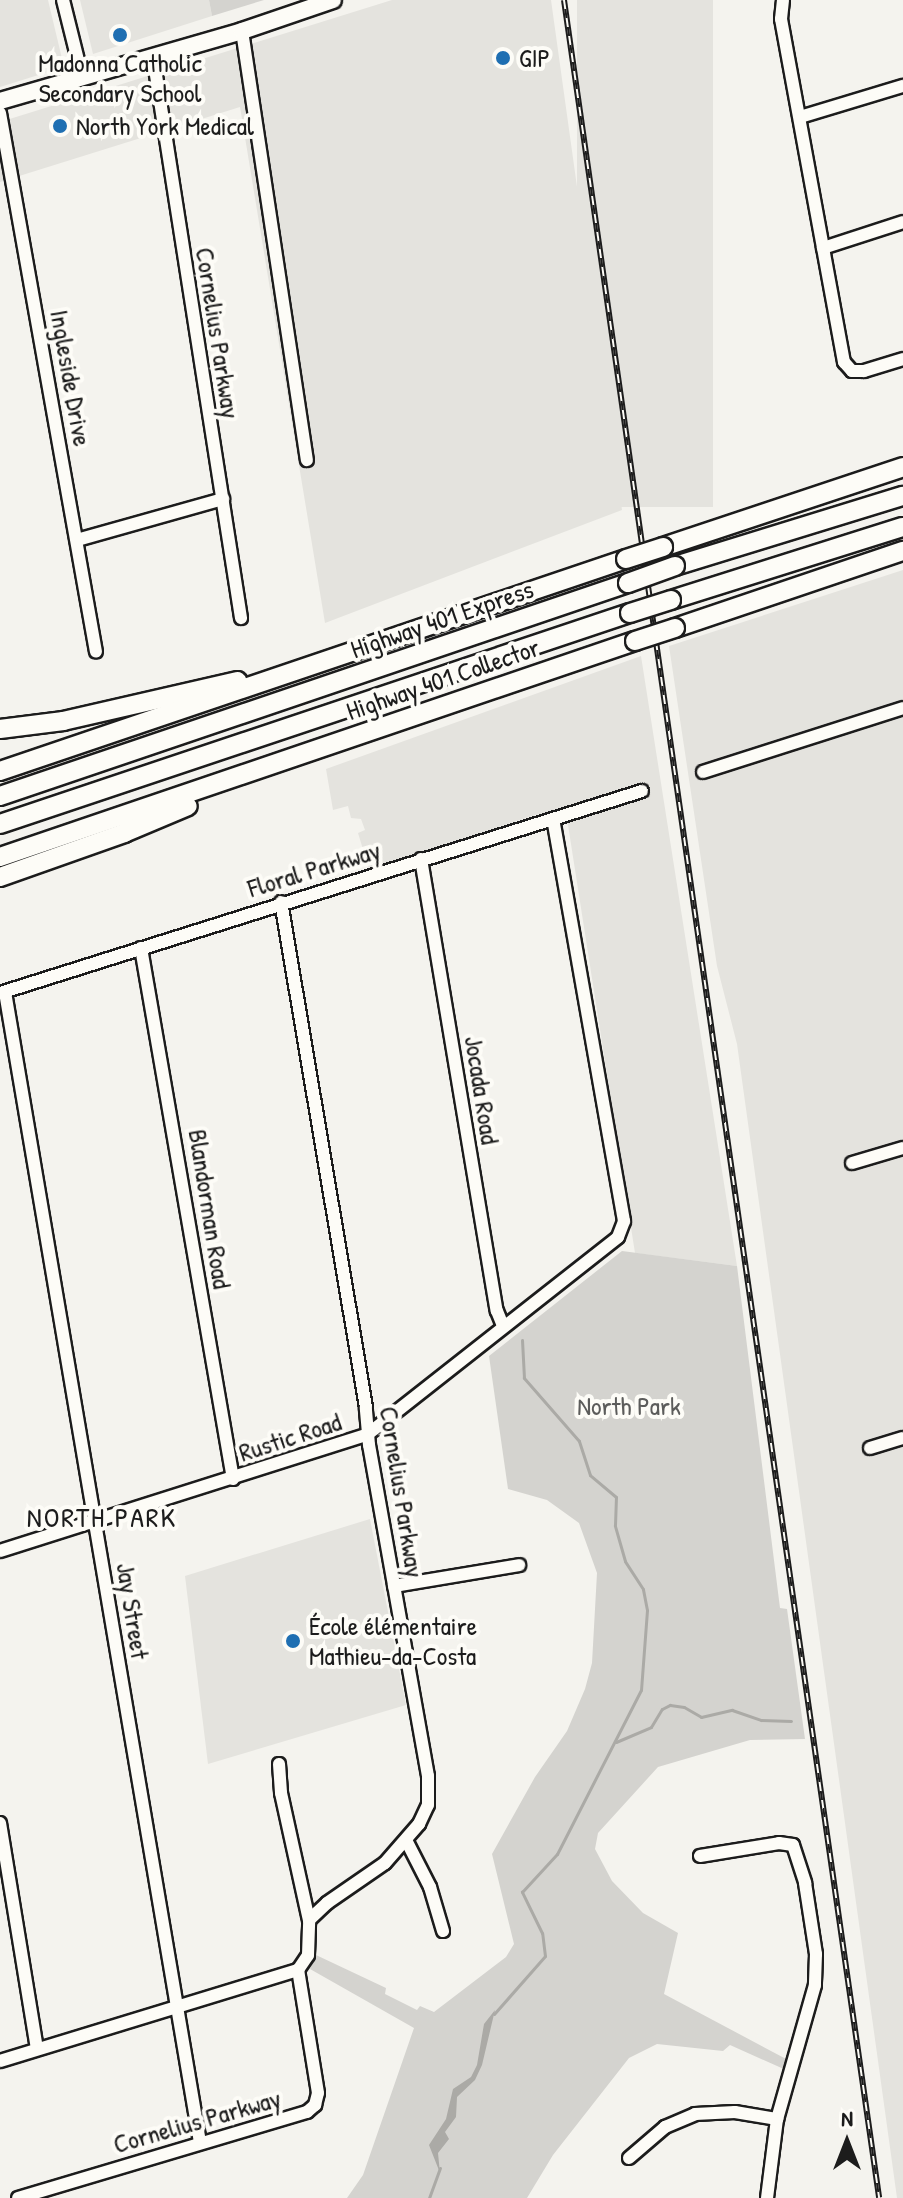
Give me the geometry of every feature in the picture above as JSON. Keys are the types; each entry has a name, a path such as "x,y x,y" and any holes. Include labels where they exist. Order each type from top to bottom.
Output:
{"highway":[{"name":"Highway 401 Collector","path":"0,771 903,467"},
{"name":"Highway 401 Express","path":"0,796 675,566 903,496"},
{"name":"Highway 401 Express","path":"0,824 630,613 903,527"},
{"name":"Highway 401 Collector","path":"0,857 903,551"},
{"path":"0,729 63,721 245,680 268,682"},
{"path":"0,877 124,833 301,756"}],"main road":[{"path":"0,101 242,31 333,0"}],"street":[{"path":"63,0 82,76"},
{"path":"783,0 781,19 844,362 852,371 864,371 903,359"},
{"path":"242,31 307,460"},
{"name":"Cornelius Parkway","path":"153,56 162,130 241,618"},
{"path":"800,117 903,86"},
{"name":"Ingleside Drive","path":"0,113 96,652"},
{"path":"823,248 903,222"},
{"path":"77,540 223,499"},
{"path":"703,772 903,708"},
{"name":"Floral Parkway","path":"2,992 642,791"},
{"name":"Rustic Road","path":"0,1551 368,1434 607,1248 624,1225 553,820"},
{"name":"Jocada Road","path":"421,859 494,1295 503,1326"},
{"name":"Cornelius Parkway","path":"18,2198 307,2112 318,2101 298,1970 308,1955 309,1920 327,1903 364,1880 406,1840 419,1824 429,1794 281,902"},
{"name":"Blandorman Road","path":"141,948 233,1479"},
{"name":"Jay Street","path":"2,992 200,2143"},
{"path":"852,1163 903,1148"},
{"path":"870,1448 903,1438"},
{"path":"394,1586 519,1565"},
{"path":"279,1764 284,1808 309,1920"},
{"path":"0,1823 37,2049"},
{"path":"406,1840 430,1887 443,1931"},
{"path":"700,1856 779,1843 793,1845 797,1851 816,1954 815,1985 777,2119 767,2198"},
{"path":"0,2061 298,1970"},
{"path":"629,2158 665,2127 695,2114 735,2112 777,2119"}],"shaded area":[{"path":"0,0 48,0 64,67 0,87"},
{"name":"Madonna Catholic Secondary School","path":"80,0 209,0 212,16 93,54"},
{"path":"392,0 551,0 622,510 325,623 240,107 0,182 0,122"},
{"path":"577,0 713,0 713,507 577,507"},
{"path":"903,570 903,2198 897,2198 737,1044 717,966 669,646"},
{"path":"641,656 737,1266 635,1253 568,825 561,813 539,814 369,869 358,833 365,830 361,819 351,818 348,806 333,810 326,769"},
{"name":"École élémentaire Mathieu-da-Costa","path":"370,1519 406,1705 208,1764 185,1576"},
{"path":"495,2010 482,2065 475,2080 457,2097 456,2117 445,2132 449,2139 438,2153 440,2173 429,2145 446,2119 453,2089 471,2077 477,2065 484,2024"}],"green space":[{"path":"209,0 264,0 212,16"},
{"name":"North Park","path":"622,1251 737,1266 780,1608 787,1609 805,1739 750,1740 658,1767 598,1833 595,1849 612,1881 643,1913 678,1933 664,1994 788,2060 786,2070 730,2045 723,2051 657,2044 629,2058 553,2155 527,2198 347,2198 363,2175 414,2028 310,1969 316,1955 386,1988 385,1994 417,2010 420,2006 434,2012 506,1957 514,1944 492,1854 535,1777 567,1731 585,1689 592,1663 597,1573 579,1523 547,1500 508,1489 489,1356"}],"waterway":[{"path":"494,2014 545,1956 542,1933 522,1892 557,1854 641,1690 647,1610 643,1589 625,1561 615,1525 616,1497 590,1475 579,1441 524,1378 522,1340"},
{"path":"616,1742 651,1727 662,1709 670,1705 684,1707 701,1717 732,1710 761,1720 791,1721"},
{"path":"429,2198 440,2168"}],"railway":[{"path":"564,0 879,2198"}],"place":[{"name":"Madonna Catholic Secondary School","path":"120,35"},
{"name":"GIP","path":"503,58"},
{"name":"North York Medical","path":"60,126"},
{"name":"École élémentaire Mathieu-da-Costa","path":"293,1641"}],"district":[{"name":"NORTH PARK","path":"102,1517"}]}
